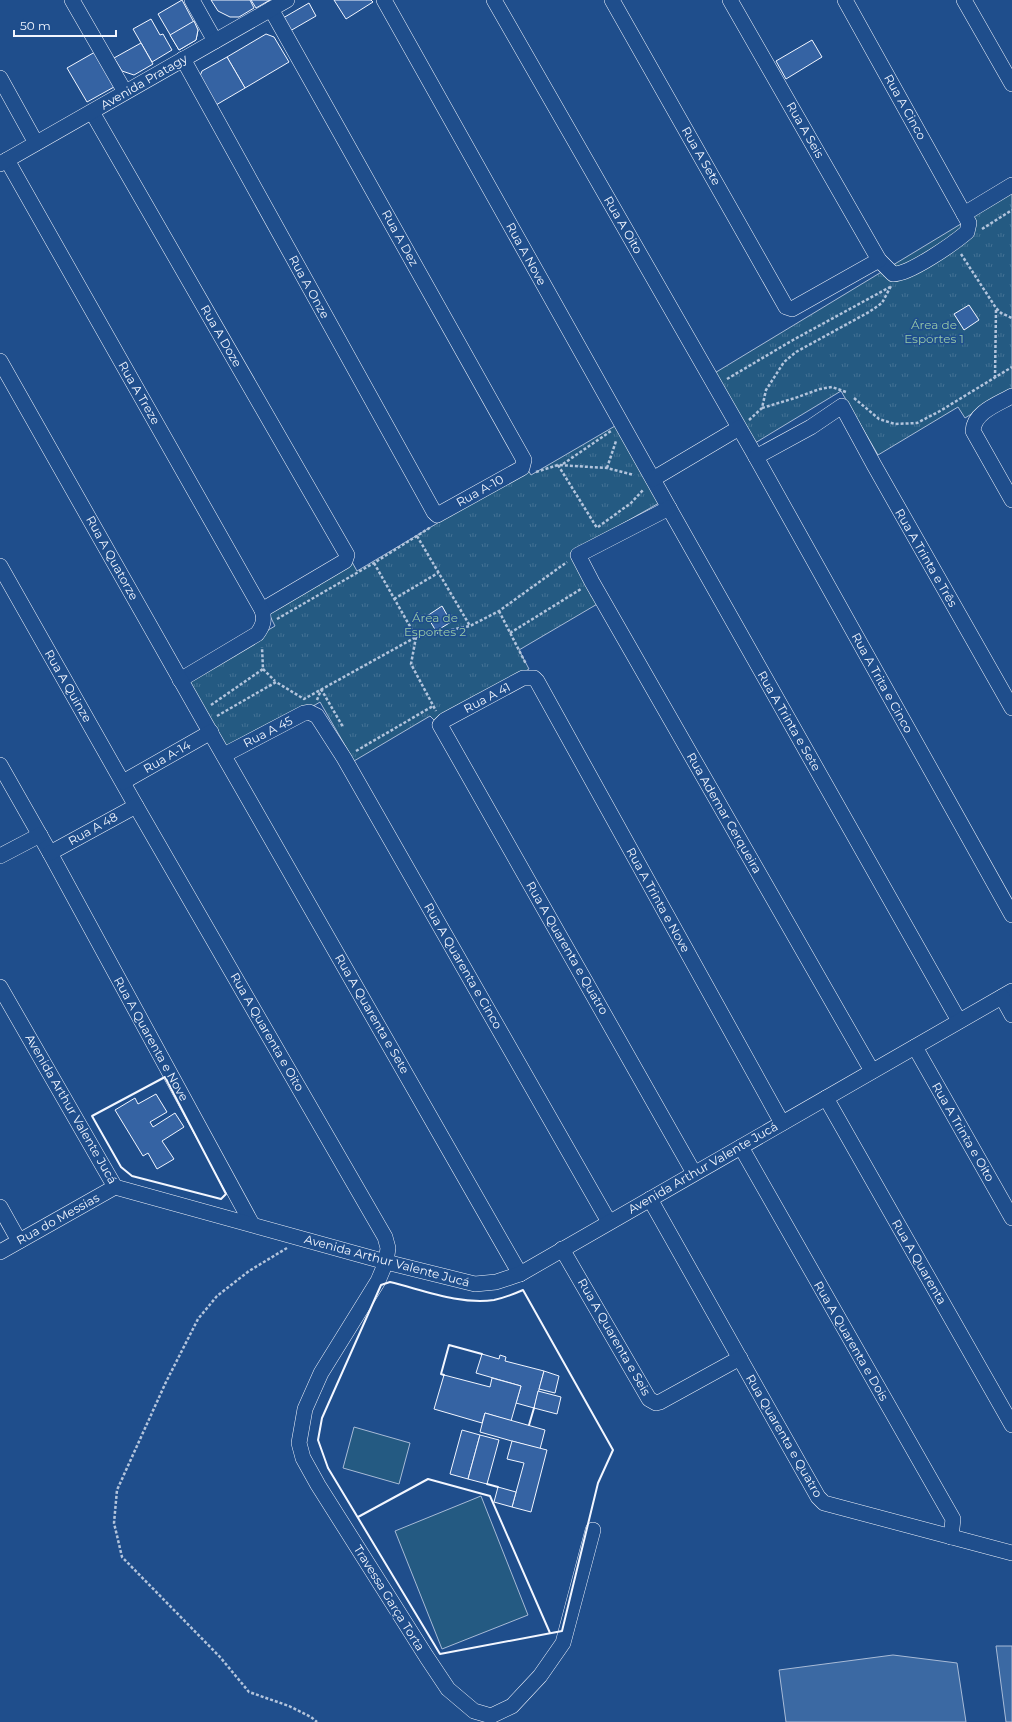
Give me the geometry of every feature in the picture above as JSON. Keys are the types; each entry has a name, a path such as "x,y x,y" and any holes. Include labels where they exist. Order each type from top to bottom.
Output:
{"street":[{"path":"72,0 125,92"},
{"path":"192,0 215,41"},
{"name":"Avenida Pratagy","path":"3,162 287,0"},
{"name":"Rua A Nove","path":"384,0 669,508"},
{"name":"Rua A Oito","path":"494,0 754,454"},
{"name":"Rua A Sete","path":"612,0 786,307 792,310 879,260"},
{"name":"Rua A Seis","path":"730,0 879,260 894,274 899,274 912,268 954,243 967,232 969,223 964,214"},
{"name":"Rua A Cinco","path":"845,0 964,214"},
{"path":"964,0 1012,84"},
{"name":"Rua A Dez","path":"271,9 524,460 527,471"},
{"name":"Rua A Onze","path":"183,59 437,519"},
{"path":"0,78 36,143"},
{"name":"Rua A Doze","path":"92,112 347,555 345,561 262,610"},
{"name":"Rua A Treze","path":"3,162 262,610 264,617 262,628"},
{"path":"964,214 1012,185"},
{"name":"Rua A Quatorze","path":"0,360 180,680 224,755"},
{"path":"1012,396 978,417 975,421 973,431 1012,500"},
{"name":"Rua A Trinta e Três","path":"754,454 811,427 842,406 1012,708"},
{"path":"653,479 739,428"},
{"name":"Rua A Trita e Cinco","path":"754,454 1012,914"},
{"name":"Rua A-10","path":"437,519 527,471"},
{"path":"578,554 669,508"},
{"name":"Rua A Trinta e Sete","path":"669,508 959,1021"},
{"name":"Rua Ademar Cerqueira","path":"578,554 592,582 872,1071"},
{"name":"Rua A Quinze","path":"0,566 136,806"},
{"path":"180,680 257,634 262,628"},
{"name":"Rua A 41","path":"442,722 524,678 534,678"},
{"name":"Rua A Trinta e Nove","path":"534,678 782,1123"},
{"name":"Rua A 45","path":"224,755 304,713 314,713"},
{"name":"Rua A Quarenta e Cinco","path":"314,713 350,755 609,1222"},
{"name":"Rua A Quarenta e Quatro","path":"442,722 440,725 694,1173"},
{"name":"Rua A-14","path":"123,782 205,723"},
{"name":"Rua A Quarenta e Sete","path":"224,755 520,1274"},
{"name":"Rua A Quarenta e Nove","path":"0,766 50,853 252,1224"},
{"name":"Rua A 48","path":"50,853 136,806"},
{"name":"Rua A Quarenta e Oito","path":"136,806 385,1237 388,1248 386,1262"},
{"path":"0,856 40,835"},
{"name":"Avenida Arthur Valente Jucá","path":"0,987 115,1187 386,1262 475,1284 496,1282 520,1274 1007,994"},
{"path":"1007,994 1012,1015"},
{"name":"Rua A Trinta e Oito","path":"915,1046 1012,1218"},
{"name":"Rua A Quarenta","path":"826,1098 1012,1425"},
{"name":"Rua A Quarenta e Dois","path":"740,1147 953,1519 951,1537"},
{"name":"Rua do Messias","path":"0,1252 115,1187"},
{"name":"Rua Quarenta e Quatro","path":"650,1198 818,1497 824,1503 1012,1553"},
{"path":"0,1207 19,1241"},
{"name":"Rua A Quarenta e Seis","path":"562,1249 649,1399 656,1403 660,1402 740,1358"},
{"name":"Travessa Garça Torta","path":"386,1262 378,1281 321,1373 305,1408 299,1443 303,1458 318,1485 426,1656 448,1689 474,1711 491,1716 512,1706 540,1676 563,1643 593,1530"}],"path":[{"path":"981,230 1012,210"},
{"path":"960,253 996,308 1001,313 1012,318"},
{"path":"716,386 793,340 897,282"},
{"path":"762,408 766,390 784,362 796,352 869,312 882,303 891,286"},
{"path":"995,378 996,308"},
{"path":"739,428 762,408 820,389 832,387 846,392 880,419 895,424 909,424 926,420 1012,367"},
{"path":"562,465 622,424"},
{"path":"607,468 622,424"},
{"path":"558,464 597,528"},
{"path":"527,471 558,464 607,468 653,479 631,503 597,528 593,534"},
{"path":"437,519 416,536 374,563 262,628 263,669 276,682 304,699 416,637 470,626 499,611 578,554"},
{"path":"416,536 470,626"},
{"path":"374,563 416,637 411,664 442,722"},
{"path":"394,599 438,573"},
{"path":"510,633 592,582"},
{"path":"499,611 534,678"},
{"path":"205,723 263,669"},
{"path":"205,723 276,682"},
{"path":"321,689 344,730"},
{"path":"350,755 433,706"},
{"path":"350,755 352,744"},
{"path":"303,1239 249,1271 217,1296 198,1319 166,1382 117,1490 114,1523 122,1557 220,1657 249,1692 289,1706 311,1717 316,1722"}],"green space":[{"name":"Área de Esportes 1","path":"1012,193 1012,389 965,418 958,407 878,455 841,391 755,443 713,374"},
{"name":"Área de Esportes 2","path":"615,426 659,503 571,553 599,603 519,650 529,669 436,722 430,716 354,761 320,702 228,757 184,680 275,626 268,612 352,562 357,571 441,521 440,512 524,463 531,475"},
{"path":"354,1427 410,1443 399,1484 343,1468"},
{"path":"481,1496 528,1615 442,1649 395,1531"}],"shaded area":[{"path":"996,1646 1012,1646 1012,1722 1006,1722"},
{"path":"893,1655 957,1663 966,1722 786,1722 779,1670"}],"building":[{"path":"182,0 198,30 196,40 179,50 158,14"},
{"path":"211,0 250,0 254,8 239,17 230,17 218,11"},
{"path":"251,0 270,0 256,8"},
{"path":"334,0 371,0 373,2 346,19"},
{"path":"309,3 316,16 290,31 283,18"},
{"path":"151,19 160,35 163,34 172,50 152,62 133,29"},
{"path":"194,21 198,30 196,40 179,50 170,35"},
{"path":"266,34 274,37 289,62 245,88 227,57"},
{"path":"812,40 822,57 786,79 776,61"},
{"path":"141,43 153,64 134,75 122,71 114,58"},
{"path":"95,52 114,87 87,102 67,68"},
{"path":"227,57 245,88 216,105 200,76 202,71"},
{"path":"969,305 979,320 964,330 954,314"},
{"path":"442,606 451,622 436,631 427,616"},
{"path":"156,1094 167,1112 150,1122 153,1127 175,1113 184,1127 162,1141 174,1159 157,1169 148,1153 143,1156 115,1110 135,1098 138,1104"},
{"path":"482,1354 499,1359 500,1355 506,1357 505,1361 544,1371 534,1408 516,1403 521,1386 476,1373"},
{"path":"544,1371 559,1376 555,1393 539,1389"},
{"path":"444,1375 490,1387 492,1378 521,1386 511,1421 485,1413 482,1423 434,1409"},
{"path":"538,1391 561,1397 557,1414 534,1408"},
{"path":"485,1413 545,1430 540,1449 480,1432"},
{"path":"462,1430 480,1435 468,1479 450,1474"},
{"path":"480,1435 499,1440 487,1484 468,1479"},
{"path":"512,1441 547,1450 531,1512 512,1507 524,1463 507,1459"},
{"path":"498,1487 516,1492 512,1507 494,1502"}],"wall":[{"path":"165,1077 226,1194 221,1199 132,1176 121,1167 92,1116 165,1077"},
{"path":"390,1282 455,1299 481,1301 494,1300 523,1290 613,1450 598,1483 562,1631 440,1654 328,1468 318,1440 322,1418 381,1285 390,1282"},
{"path":"444,1375 441,1374 449,1345 482,1354"},
{"path":"529,1425 534,1408"},
{"path":"358,1517 428,1479 490,1496 550,1633"},
{"path":"487,1484 498,1487"}]}
